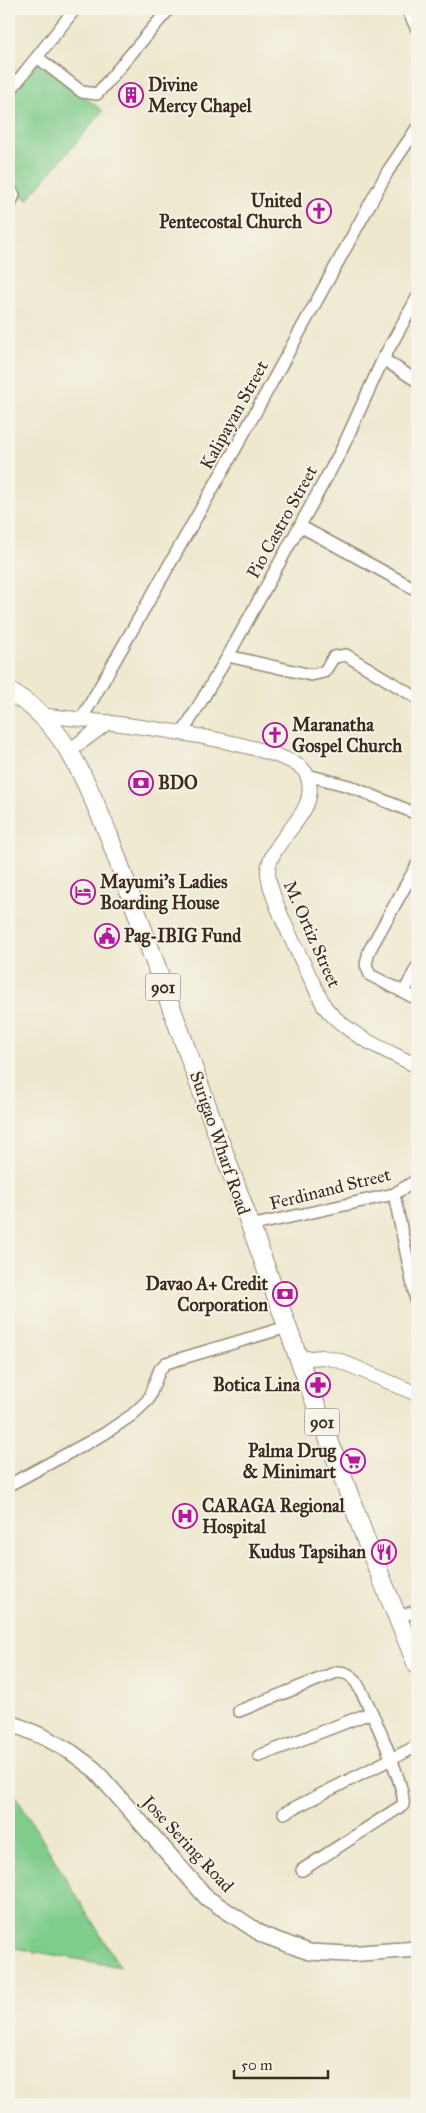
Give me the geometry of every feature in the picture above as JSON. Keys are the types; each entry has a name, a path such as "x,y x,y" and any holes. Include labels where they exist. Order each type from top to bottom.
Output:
{"main road":[{"name":"Surigao Wharf Road","path":"9,692 40,715 69,751 82,773 109,836 287,1327 367,1543 398,1617"},
{"name":"901","path":"398,1617 417,1665"},
{"name":"Jose Sering Road","path":"9,1722 46,1738 71,1752 94,1770 207,1898 263,1935 309,1952 347,1954 417,1949"}],"street":[{"path":"9,92 75,9"},
{"path":"37,57 82,92 97,94 170,9"},
{"path":"407,9 417,29"},
{"name":"Kalipayan Street","path":"81,720 238,444 384,178 417,128"},
{"path":"9,188 14,195 9,207"},
{"name":"Pio Castro Street","path":"183,732 228,656 341,451 383,359 417,298"},
{"path":"383,359 417,381"},
{"path":"300,526 417,590"},
{"path":"228,656 318,675 324,672 334,657 346,655 417,698"},
{"path":"40,715 183,732 285,760 297,765 307,775 349,786 417,814"},
{"path":"69,751 108,722"},
{"name":"M. Ortiz Street","path":"307,775 309,794 306,806 298,821 276,847 270,859 268,880 271,888 324,1006 352,1034 417,1066"},
{"path":"417,865 369,951 366,965 370,976 417,999"},
{"path":"404,992 417,967"},
{"name":"Ferdinand Street","path":"250,1226 394,1194 417,1180"},
{"path":"394,1194 417,1305"},
{"path":"9,1485 104,1434 132,1415 148,1400 160,1369 166,1363 287,1327"},
{"path":"299,1359 322,1357 338,1360 417,1394"},
{"path":"398,1617 417,1611"},
{"path":"239,1711 336,1672 346,1672 353,1678 391,1760 405,1798 403,1805 302,1870"},
{"path":"259,1756 370,1713"},
{"path":"284,1813 417,1746"}],"green space":[{"path":"38,62 103,111 27,200 9,184 9,98"},
{"path":"9,1785 120,1967 9,1947"}],"place":[{"name":"Divine Mercy Chapel","path":"131,95"},
{"name":"United Pentecostal Church","path":"319,211"},
{"name":"Maranatha Gospel Church","path":"275,735"},
{"name":"BDO","path":"141,783"},
{"name":"Mayumi's Ladies Boarding House","path":"83,892"},
{"name":"Pag-IBIG Fund","path":"107,936"},
{"name":"Davao A+ Credit Corporation","path":"285,1294"},
{"name":"Botica Lina","path":"318,1385"},
{"name":"Palma Drug & Minimart","path":"353,1461"},
{"name":"CARAGA Regional Hospital","path":"185,1516"},
{"name":"Kudus Tapsihan","path":"384,1552"}]}
